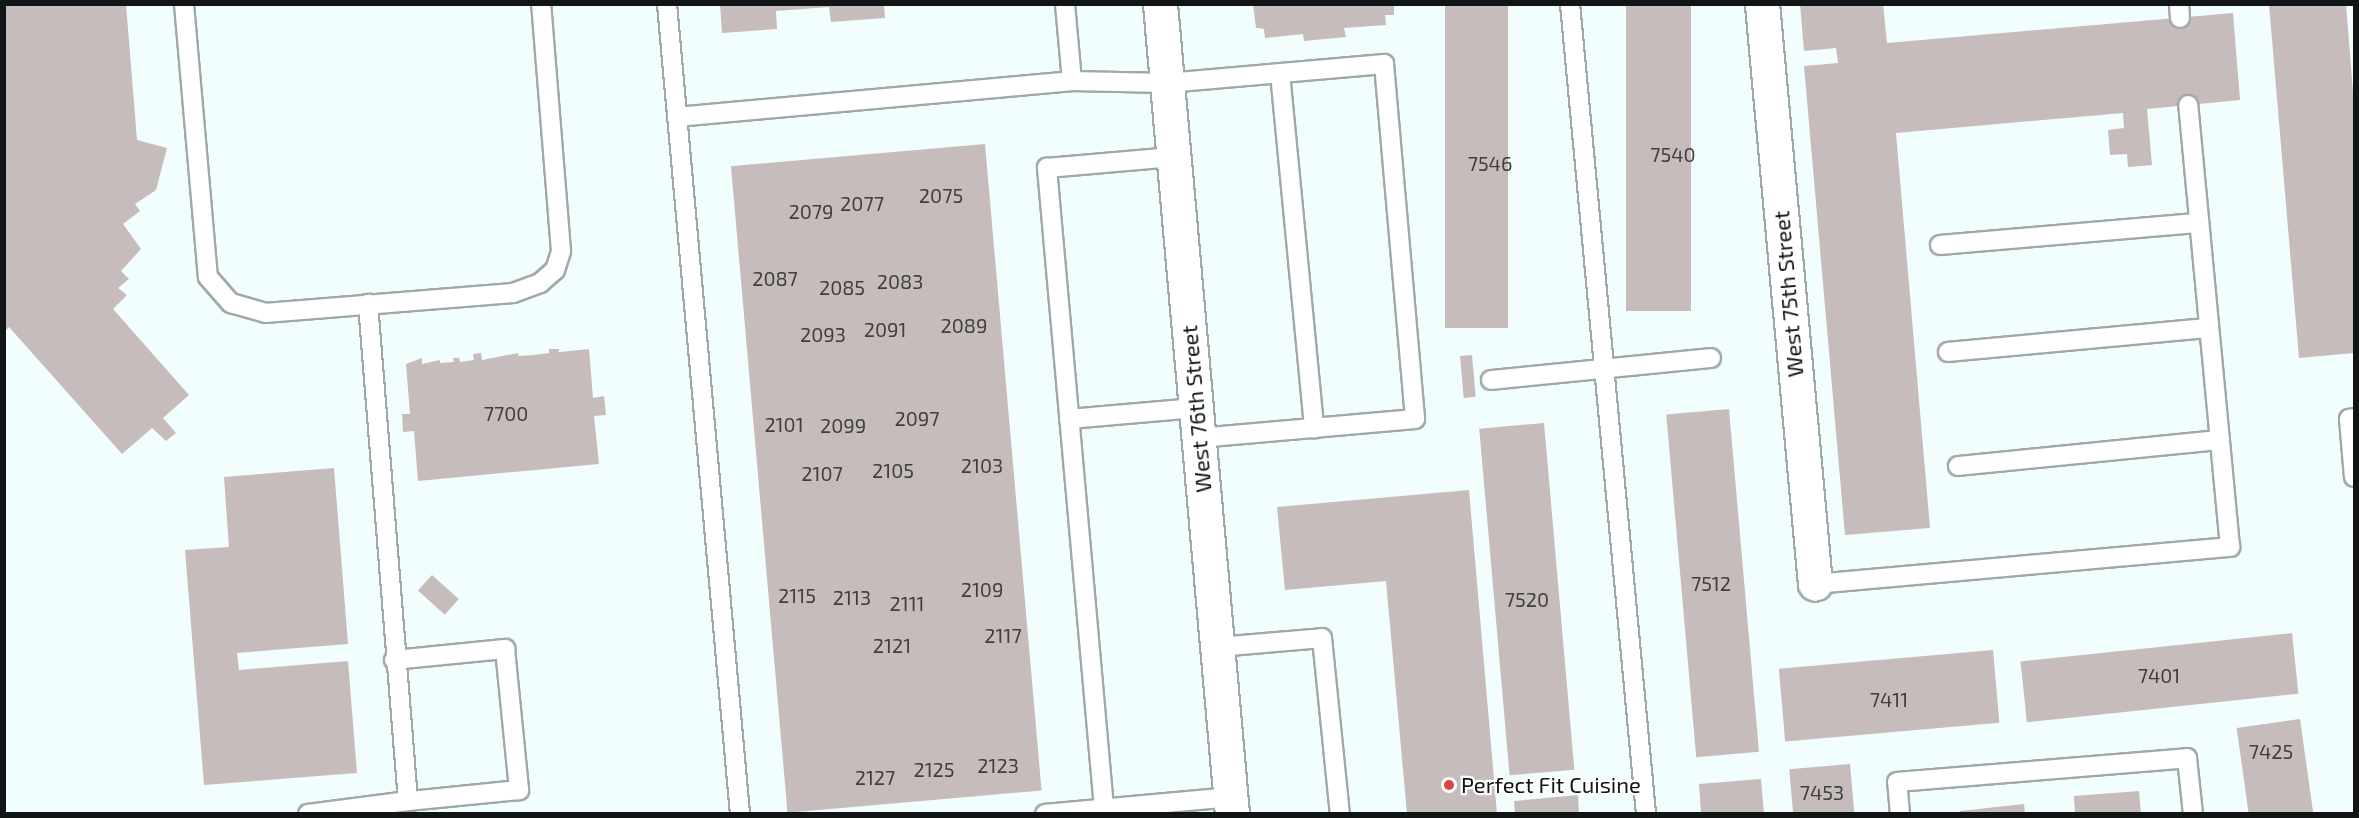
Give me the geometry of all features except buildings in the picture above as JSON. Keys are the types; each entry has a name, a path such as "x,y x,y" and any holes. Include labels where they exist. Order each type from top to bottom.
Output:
{"street":[{"name":"West 76th Street","path":"1160,4 1232,805"},
{"name":"West 75th Street","path":"1762,4 1815,584"}],"lane":[{"path":"184,4 203,228 212,286 231,303 265,313 513,293 540,283 555,270 561,251 542,4"},
{"path":"667,4 740,813"},
{"path":"1065,4 1072,81"},
{"path":"1570,4 1646,813"},
{"path":"677,117 1072,81 1167,83 1384,64 1415,419 1314,428 1069,419"},
{"path":"1280,73 1314,428"},
{"path":"1815,584 2230,547 2188,105"},
{"path":"1104,808 1047,168 1173,157"},
{"path":"1940,245 2199,223"},
{"path":"368,304 394,660 408,801"},
{"path":"1948,352 2209,328"},
{"path":"1491,380 1711,358"},
{"path":"2355,418 2349,419 2355,477"},
{"path":"1958,466 2220,440"},
{"path":"1218,647 1322,638 1340,813"},
{"path":"308,813 519,790 506,649 394,660"},
{"path":"1900,813 1898,782 2187,758 2193,813"},
{"path":"1046,813 1104,808 1232,805"}],"place":[{"name":"Perfect Fit Cuisine","path":"1449,785"}]}
